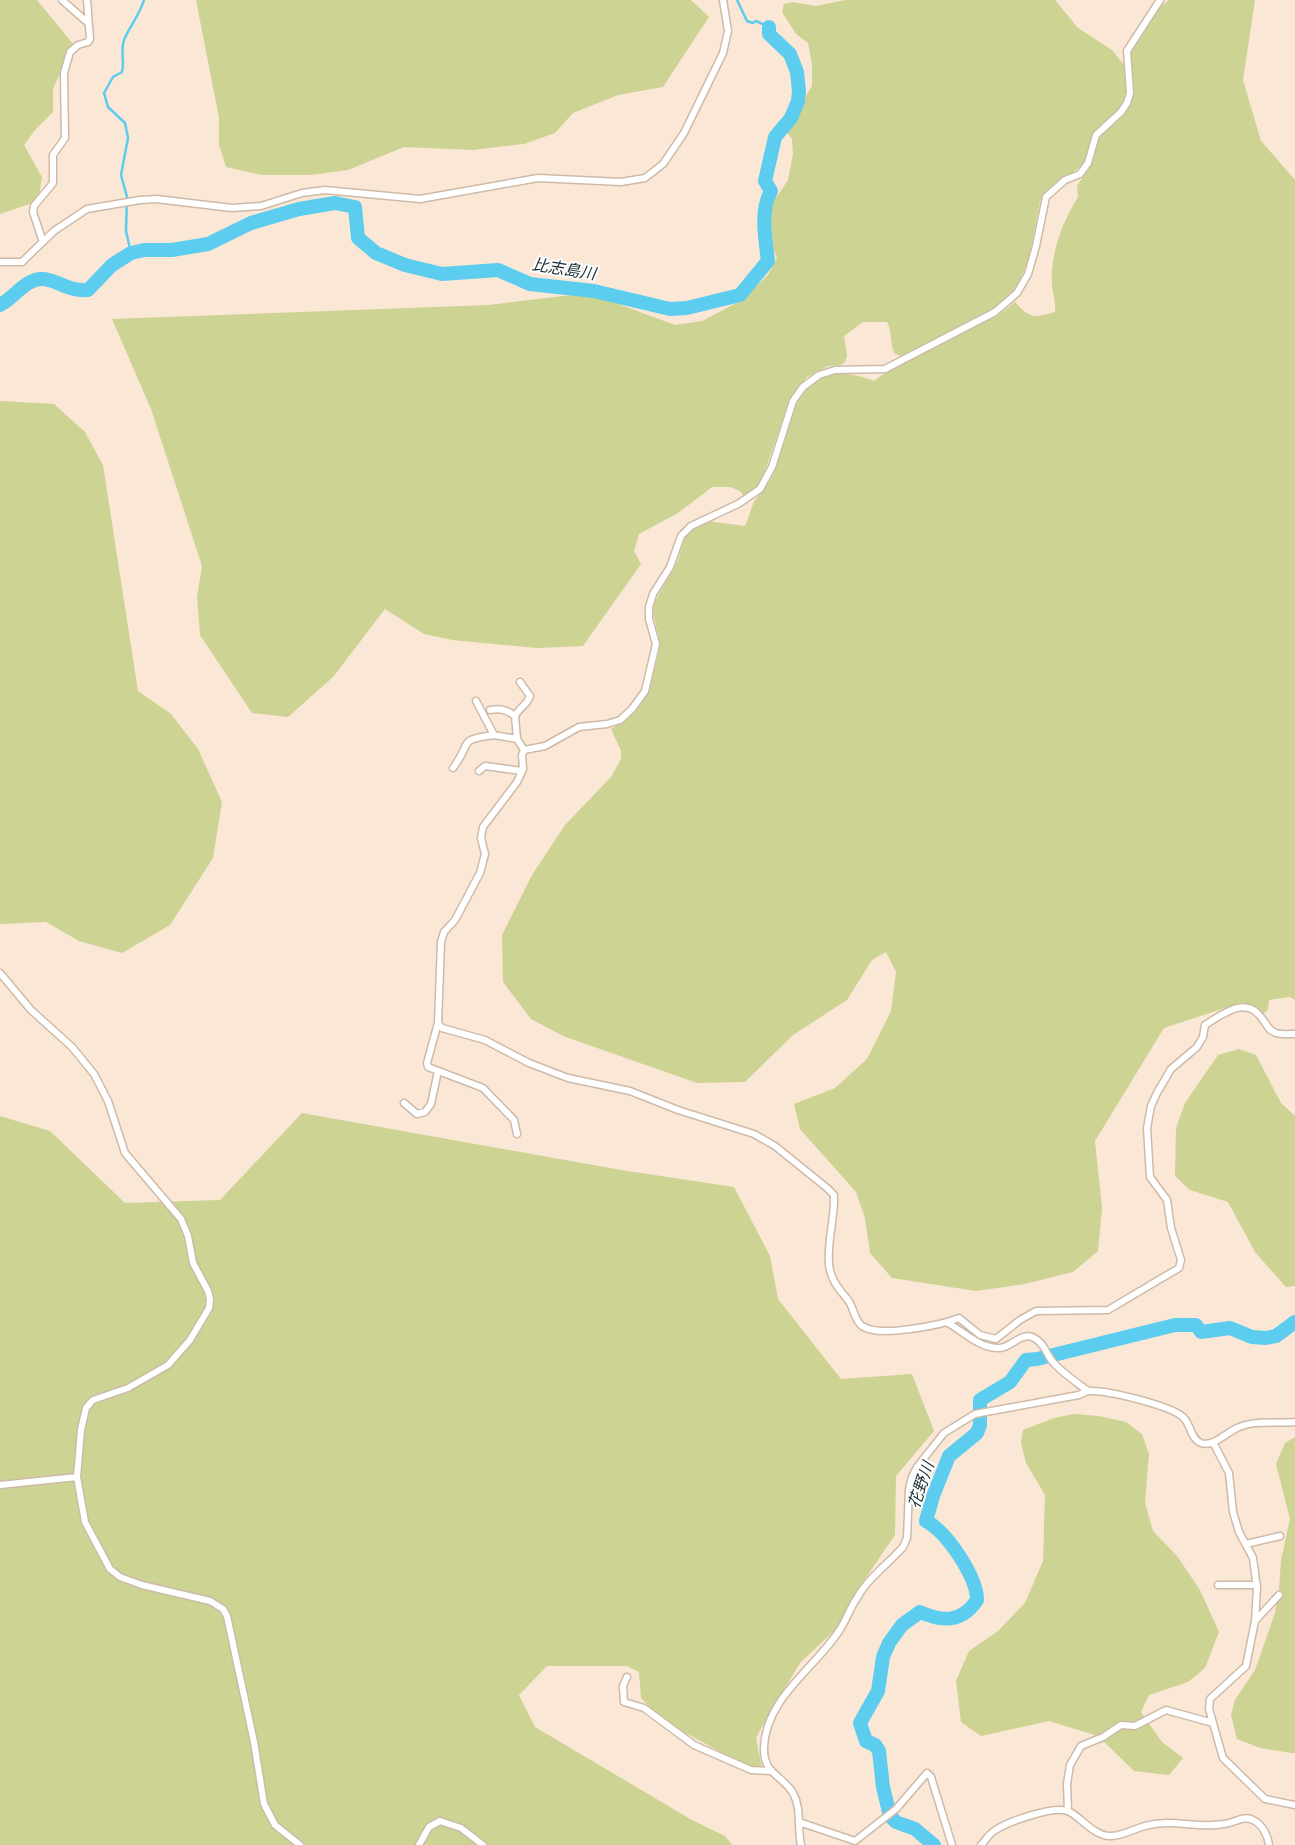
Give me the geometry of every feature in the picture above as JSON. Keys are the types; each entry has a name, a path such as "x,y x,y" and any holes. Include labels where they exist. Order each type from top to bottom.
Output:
{"street":[{"path":"62,0 87,22"},
{"path":"43,242 33,212 34,206 53,183 52,155 65,138 64,73 70,52 90,39 91,34 87,22 87,0"},
{"path":"0,262 22,262 62,224 87,209 127,202 156,199 232,208 260,206 302,193 325,190 420,199 538,178 621,182 644,178 663,164 684,132 723,53 728,31 722,0"},
{"path":"524,750 545,746 579,727 607,724 620,720 632,709 645,691 656,644 649,620 649,607 653,594 670,567 681,536 691,526 738,504 760,489 772,467 793,401 803,387 819,375 835,370 885,369 995,312 1017,294 1028,274 1046,198 1065,180 1080,174 1088,163 1096,135 1121,112 1127,103 1130,93 1128,51 1160,0"},
{"path":"517,1134 514,1120 483,1088 428,1067 427,1063 438,1023 439,954 444,932 455,920 480,873 485,854 482,838 483,827 517,782 522,771 524,750 517,739 515,716 518,710 527,705 530,696 520,682"},
{"path":"476,702 494,735"},
{"path":"490,710 508,711 515,716"},
{"path":"453,768 462,757 466,743 470,738 494,735 517,739"},
{"path":"479,771 485,766 522,771"},
{"path":"0,972 31,1010 72,1047 94,1074 108,1101 125,1153 181,1219 188,1236 193,1263 208,1291 210,1300 205,1315 190,1340 168,1365 128,1388 93,1400 86,1408 81,1430 77,1477 85,1522 110,1569 120,1577 142,1585 210,1601 223,1609 254,1742 264,1804 275,1825 300,1845"},
{"path":"438,1023 442,1028 485,1040 529,1063 568,1078 630,1091 765,1140 834,1195 829,1262 831,1274 836,1286 851,1304 858,1322 864,1328 905,1331 948,1323 959,1318 980,1335 996,1339 1020,1320 1036,1311 1108,1310 1179,1268 1181,1260 1171,1228 1168,1200 1154,1184 1148,1167 1147,1128 1157,1093 1171,1069 1197,1047 1203,1037 1205,1025 1236,1008 1246,1006 1253,1009 1260,1015 1269,1029 1275,1033 1295,1034"},
{"path":"404,1103 416,1114 425,1112 431,1104 438,1071"},
{"path":"948,1323 972,1339 989,1347 1006,1347 1027,1336 1038,1340 1052,1361 1088,1391"},
{"path":"801,1845 799,1822 793,1794 770,1771 766,1760 764,1747 768,1722 790,1688 839,1632 857,1597 903,1548 907,1538 909,1489 916,1467 944,1433 975,1414 1079,1395 1088,1391 1114,1393 1169,1409 1184,1418 1195,1440 1203,1444 1213,1442 1236,1428 1260,1421 1295,1422"},
{"path":"1213,1442 1229,1473 1233,1512 1253,1558 1257,1585 1255,1621 1246,1666 1210,1699 1209,1709 1223,1758 1265,1799 1295,1805"},
{"path":"0,1485 77,1477"},
{"path":"1246,1544 1280,1536"},
{"path":"1218,1585 1257,1585"},
{"path":"1255,1621 1279,1595"},
{"path":"627,1677 623,1686 624,1702 644,1708 694,1745 751,1770 770,1771"},
{"path":"1068,1810 1067,1784 1070,1765 1075,1754 1082,1746 1102,1737 1121,1725 1135,1726 1166,1710 1213,1723"},
{"path":"799,1822 855,1841 896,1809 927,1773 932,1777 952,1845"},
{"path":"981,1845 993,1831 1034,1814 1068,1810 1091,1828 1107,1836 1146,1825 1178,1822 1205,1826 1226,1824 1242,1818 1254,1820 1263,1828 1269,1845"},
{"path":"419,1845 429,1827 440,1821 460,1828 483,1845"}],"green space":[{"path":"0,0 37,0 73,44 53,89 53,112 35,130 24,145 42,177 38,201 0,214"},
{"path":"196,0 691,0 709,17 663,87 618,95 573,113 555,133 524,144 472,150 404,147 348,170 310,175 262,175 226,167 219,145 219,118"},
{"path":"845,0 1055,0 1078,28 1112,50 1128,70 1131,36 1144,19 1169,0 1255,0 1243,80 1261,141 1295,180 1295,1000 1290,997 1269,1000 1268,1010 1263,1014 1245,1003 1234,1005 1164,1028 1095,1141 1102,1208 1098,1251 1073,1272 1025,1284 976,1291 892,1278 870,1253 865,1218 856,1192 800,1129 794,1104 835,1088 867,1059 891,1011 896,972 886,952 872,960 847,1000 793,1035 745,1082 697,1083 563,1036 531,1019 503,982 502,935 532,875 565,825 611,777 621,759 621,751 611,729 628,718 649,692 659,652 659,638 653,613 654,603 677,563 685,538 692,530 707,521 745,526 755,500 773,475 786,433 801,397 813,383 828,375 848,374 874,381 889,370 999,315 1015,302 1025,312 1033,316 1055,312 1052,273 1055,250 1062,228 1078,197 1077,186 1085,174 1087,161 1071,174 1060,179 1046,192 1040,201 1029,258 1020,280 1010,295 986,313 901,356 895,354 893,350 887,322 863,322 844,336 847,356 845,362 841,365 828,366 807,377 789,401 765,471 757,486 744,496 740,491 730,487 712,487 678,513 639,534 634,551 641,564 583,646 537,648 452,640 424,634 385,609 333,677 288,717 252,713 200,635 197,597 202,566 151,409 112,319 488,305 589,293 675,325 702,321 742,300 768,275 777,258 770,241 760,234 761,211 778,195 788,180 793,154 792,139 786,131 784,122 789,110 802,102 812,86 812,64 808,43 796,34 782,12 784,4 793,2 816,6"},
{"path":"0,401 54,404 85,432 103,465 138,691 171,714 198,749 222,802 213,858 170,925 122,953 79,941 46,922 0,924"},
{"path":"1239,1049 1256,1055 1281,1103 1295,1116 1295,1286 1286,1287 1255,1252 1228,1202 1190,1190 1175,1176 1176,1128 1185,1103 1218,1055"},
{"path":"302,1113 621,1170 734,1187 770,1256 778,1299 841,1379 912,1374 934,1431 896,1476 895,1535 854,1595 838,1627 800,1663 764,1723 756,1738 762,1768 749,1767 663,1721 641,1698 639,1672 627,1666 547,1666 519,1695 535,1727 692,1820 725,1836 732,1845 0,1845 0,1116 50,1131 125,1203 220,1200"},
{"path":"1074,1414 1099,1416 1126,1422 1142,1434 1149,1454 1145,1503 1153,1531 1177,1556 1200,1590 1219,1632 1205,1668 1188,1682 1149,1695 1141,1712 1162,1742 1183,1758 1169,1775 1134,1771 1098,1736 1049,1721 981,1736 961,1722 956,1681 969,1651 998,1631 1025,1603 1043,1561 1045,1495 1026,1463 1021,1443 1023,1430 1054,1418"},
{"path":"1295,1437 1295,1753 1291,1753 1260,1748 1237,1739 1231,1715 1235,1700 1255,1670 1275,1613 1281,1560 1290,1519 1276,1464 1285,1443"}],"waterway":[{"path":"131,253 126,231 127,197 121,175 128,138 125,123 108,107 104,93 113,77 122,72 124,40 144,0"},
{"path":"737,0 747,21 753,23 756,21 769,27"},
{"name":"比志島川","path":"0,305 26,285 37,280 43,279 69,288 88,290 112,265 131,253 144,250 172,250 208,244 251,223 299,209 335,203 355,207 358,238 376,253 405,265 442,274 498,270 530,284 594,291 670,309 687,308 740,295 768,261 764,216 771,191 765,181 775,137 791,118 798,101 797,72 790,54 769,34 769,27"},
{"name":"花野川","path":"934,1845 915,1829 896,1822 890,1816 883,1787 879,1751 875,1745 866,1741 860,1723 878,1691 883,1657 889,1643 902,1625 920,1612 936,1618 958,1617 971,1608 977,1600 972,1580 959,1556 943,1535 926,1521 933,1496 949,1456 977,1433 980,1425 980,1400 1010,1382 1026,1360 1037,1359 1175,1325 1196,1325 1201,1332 1230,1328 1252,1337 1266,1338 1276,1336 1295,1322"}]}
